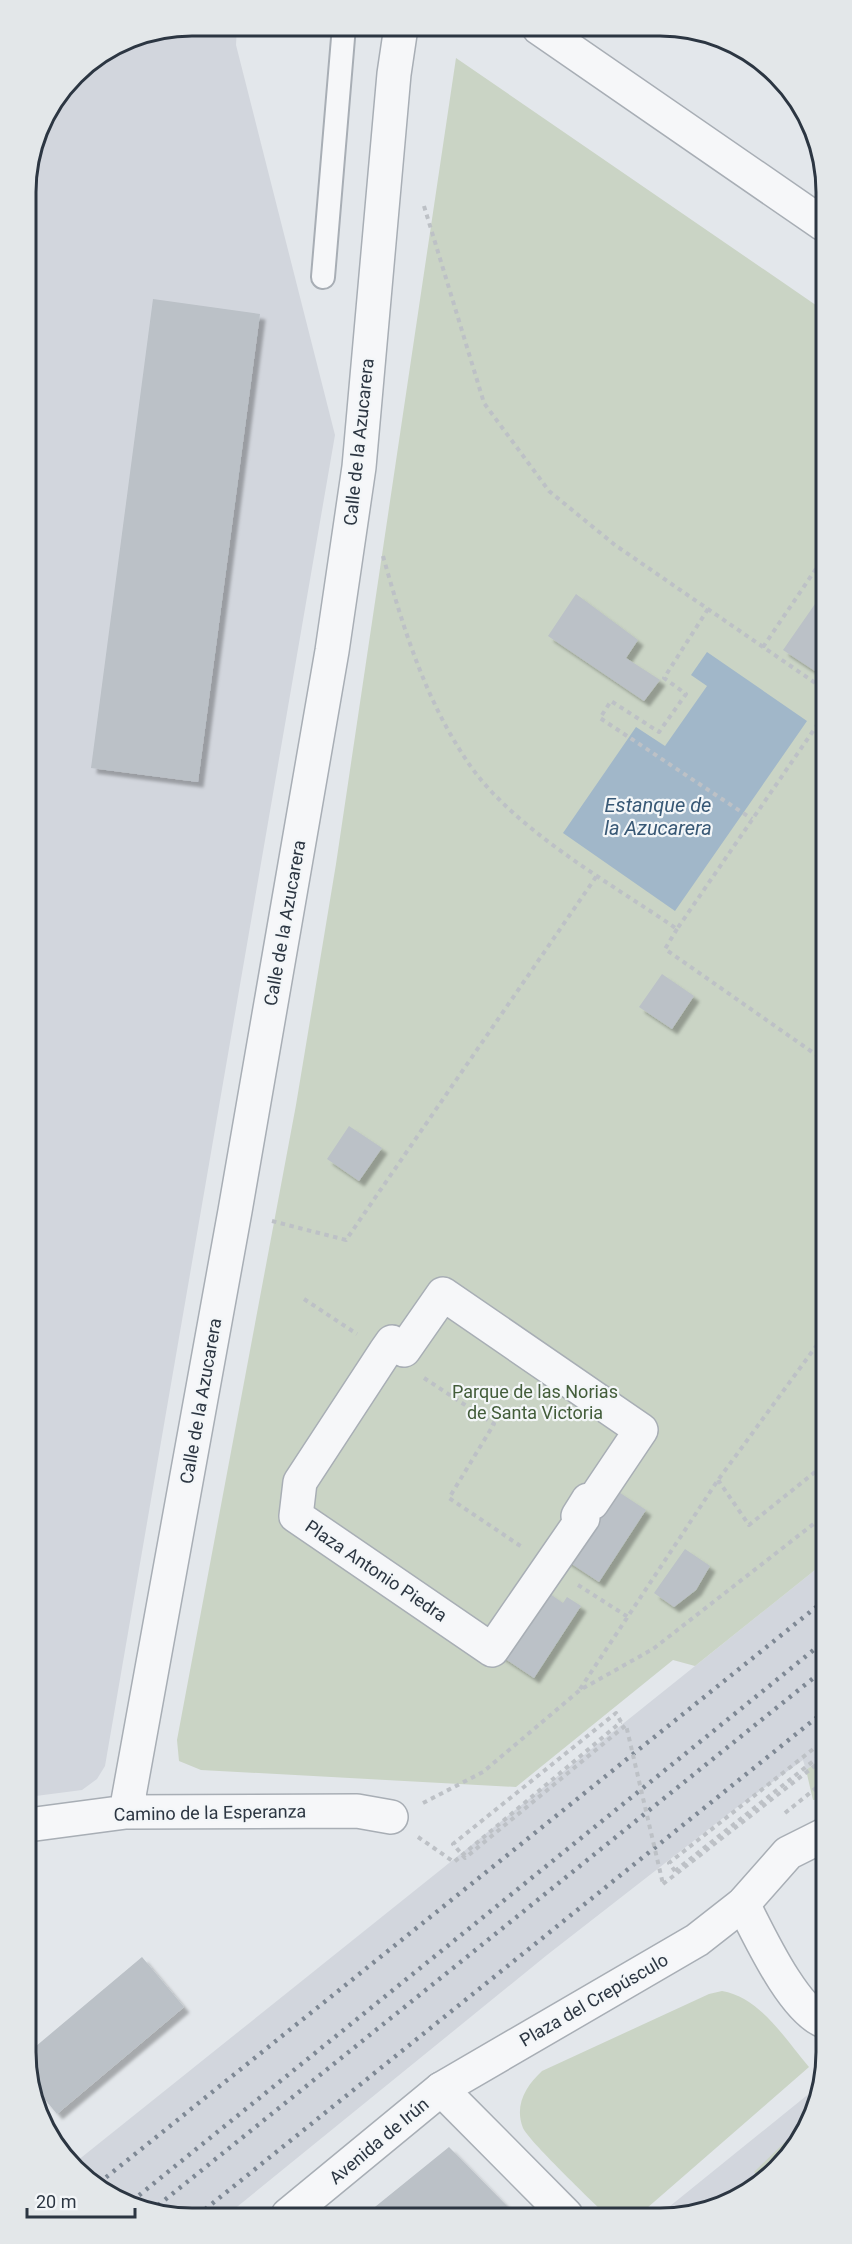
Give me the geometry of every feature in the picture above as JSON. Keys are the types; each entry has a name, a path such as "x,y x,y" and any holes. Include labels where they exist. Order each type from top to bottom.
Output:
{"street":[{"name":"Calle de la Azucarera","path":"126,1812 235,1211 332,651 359,467 394,74 400,36"},
{"path":"551,36 816,219"},
{"name":"Plaza Antonio Piedra","path":"443,1294 641,1430 592,1503 588,1500 578,1516 582,1518 492,1650 296,1516 300,1482 385,1352 392,1342 404,1350 443,1294"},
{"name":"Camino de la Esperanza","path":"36,1824 126,1812 357,1811 391,1817"},
{"name":"Plaza del Crepúsculo","path":"441,2089 697,1940 743,1904 788,1853 816,1838"},
{"path":"743,1904 780,1974 816,2019"},
{"path":"441,2089 559,2208"},
{"name":"Avenida de Irún","path":"296,2208 441,2089"}],"lane":[{"path":"323,277 343,36"}],"path":[{"path":"424,206 484,403 549,490 615,545 816,684"},
{"path":"381,550 406,639 435,705 466,760 504,804 527,824 677,929"},
{"path":"763,648 816,570"},
{"path":"708,609 664,678 686,694 659,732 611,701 600,718 752,819"},
{"path":"816,727 677,929 665,950 816,1055"},
{"path":"272,1221 346,1240 598,874"},
{"path":"304,1299 494,1424 449,1498 628,1617"},
{"path":"580,1690 718,1480 816,1346"},
{"path":"718,1480 749,1525 816,1471"},
{"path":"816,1522 653,1649 580,1690 483,1772 391,1817 454,1862 463,1855 463,1855 471,1847 621,1722 615,1713 453,1844 459,1851 463,1855 465,1858 626,1725 663,1884 816,1765"},
{"path":"816,1747 669,1863 675,1871 816,1759"}],"shaded area":[{"path":"182,36 236,36 236,45 335,435 105,1766 97,1779 82,1790 36,1796 36,182 41,152 62,105 82,82 105,62 132,48 162,39"},
{"path":"816,1569 816,1762 806,1770 803,1760 732,1811 547,1955 236,2208 182,2208 142,2200 97,2176 79,2159"},
{"path":"811,2092 804,2112 784,2147 755,2176 710,2200 668,2208"}],"green space":[{"name":"Parque de las Norias de Santa Victoria","path":"456,58 816,305 816,1569 695,1666 673,1660 516,1787 201,1770 179,1761 177,1740 296,1105 336,864"},
{"path":"816,1762 816,1800 813,1800 806,1770"},
{"path":"722,1991 736,1995 760,2010 809,2067 647,2208 599,2208 527,2135 520,2112 523,2096 542,2071 709,1994"},
{"path":"791,2136 763,2169 756,2175 754,2172"}],"water":[{"name":"Estanque de la Azucarera","path":"707,652 807,721 675,911 563,833 636,727 665,746 707,686 691,675"}],"building":[{"path":"153,299 260,314 198,782 91,768"},
{"path":"576,594 638,640 626,658 660,680 644,701 548,636"},
{"path":"816,603 816,672 783,650"},
{"path":"662,974 694,996 672,1029 639,1007"},
{"path":"349,1126 382,1148 359,1181 327,1159"},
{"path":"605,1483 646,1510 599,1582 558,1555"},
{"path":"685,1549 710,1566 696,1590 674,1607 654,1593"},
{"path":"537,1585 563,1603 567,1597 581,1606 534,1678 492,1650"},
{"path":"142,1957 184,2007 57,2114 41,2092 36,2046"},
{"path":"449,2147 509,2208 374,2208"}],"railway":[{"path":"103,2180 816,1607"},
{"path":"136,2198 816,1648"},
{"path":"159,2204 816,1676"},
{"path":"207,2208 816,1718"}]}
